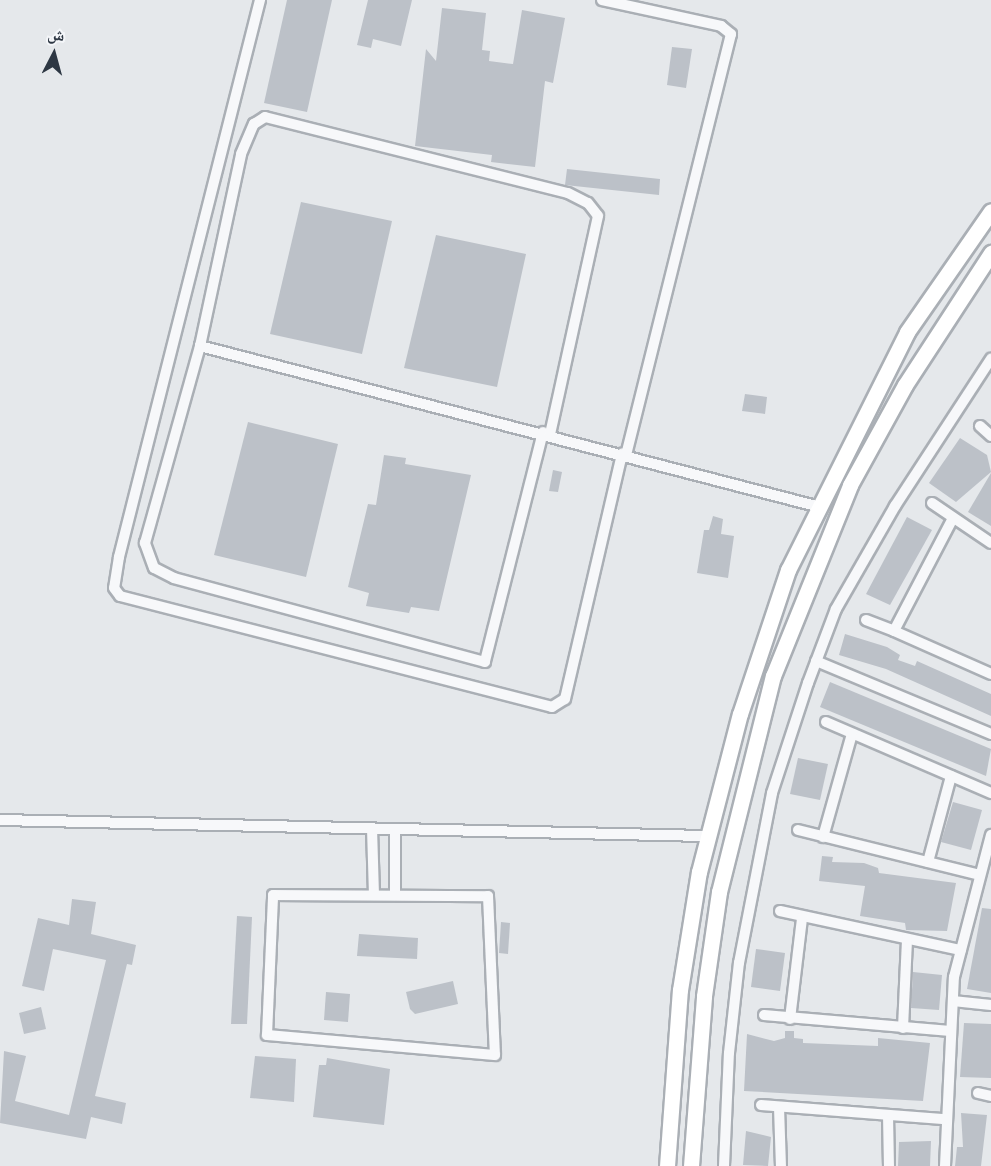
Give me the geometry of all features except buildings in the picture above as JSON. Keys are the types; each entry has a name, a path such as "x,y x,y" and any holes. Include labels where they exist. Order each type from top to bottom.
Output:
{"street":[{"path":"260,0 119,557 114,588 120,596 552,707 566,699 624,454 731,34 721,26 602,0"},
{"path":"265,117 568,193 588,202 598,216 546,433 485,662 174,578 154,568 145,543 200,346 241,154 254,124 265,117"},
{"path":"667,1166 680,990 707,836 757,662 788,570 816,506 907,332 991,211"},
{"path":"692,1166 704,996 719,892 772,676 850,485 905,385 991,253"},
{"path":"200,346 546,433 816,506"},
{"path":"724,1166 729,1053 740,963 772,793 816,661 836,609 894,506 991,359"},
{"path":"980,426 991,436"},
{"path":"932,503 991,543"},
{"path":"894,631 953,518"},
{"path":"866,620 991,674"},
{"path":"816,661 991,734"},
{"path":"826,722 991,793"},
{"path":"823,837 852,734"},
{"path":"928,862 951,776"},
{"path":"0,820 707,836"},
{"path":"372,828 374,895"},
{"path":"395,829 395,894"},
{"path":"798,830 980,875"},
{"path":"945,1166 945,1119 952,1001 961,950 991,835"},
{"path":"273,895 374,895 488,896 495,1055 267,1035 273,895"},
{"path":"780,911 802,918 961,950"},
{"path":"790,1020 802,918"},
{"path":"903,1028 907,939"},
{"path":"952,1001 991,1005"},
{"path":"764,1015 790,1020 950,1031"},
{"path":"978,1093 991,1096"},
{"path":"761,1105 945,1119"},
{"path":"779,1107 781,1166"},
{"path":"888,1115 889,1166"}]}
